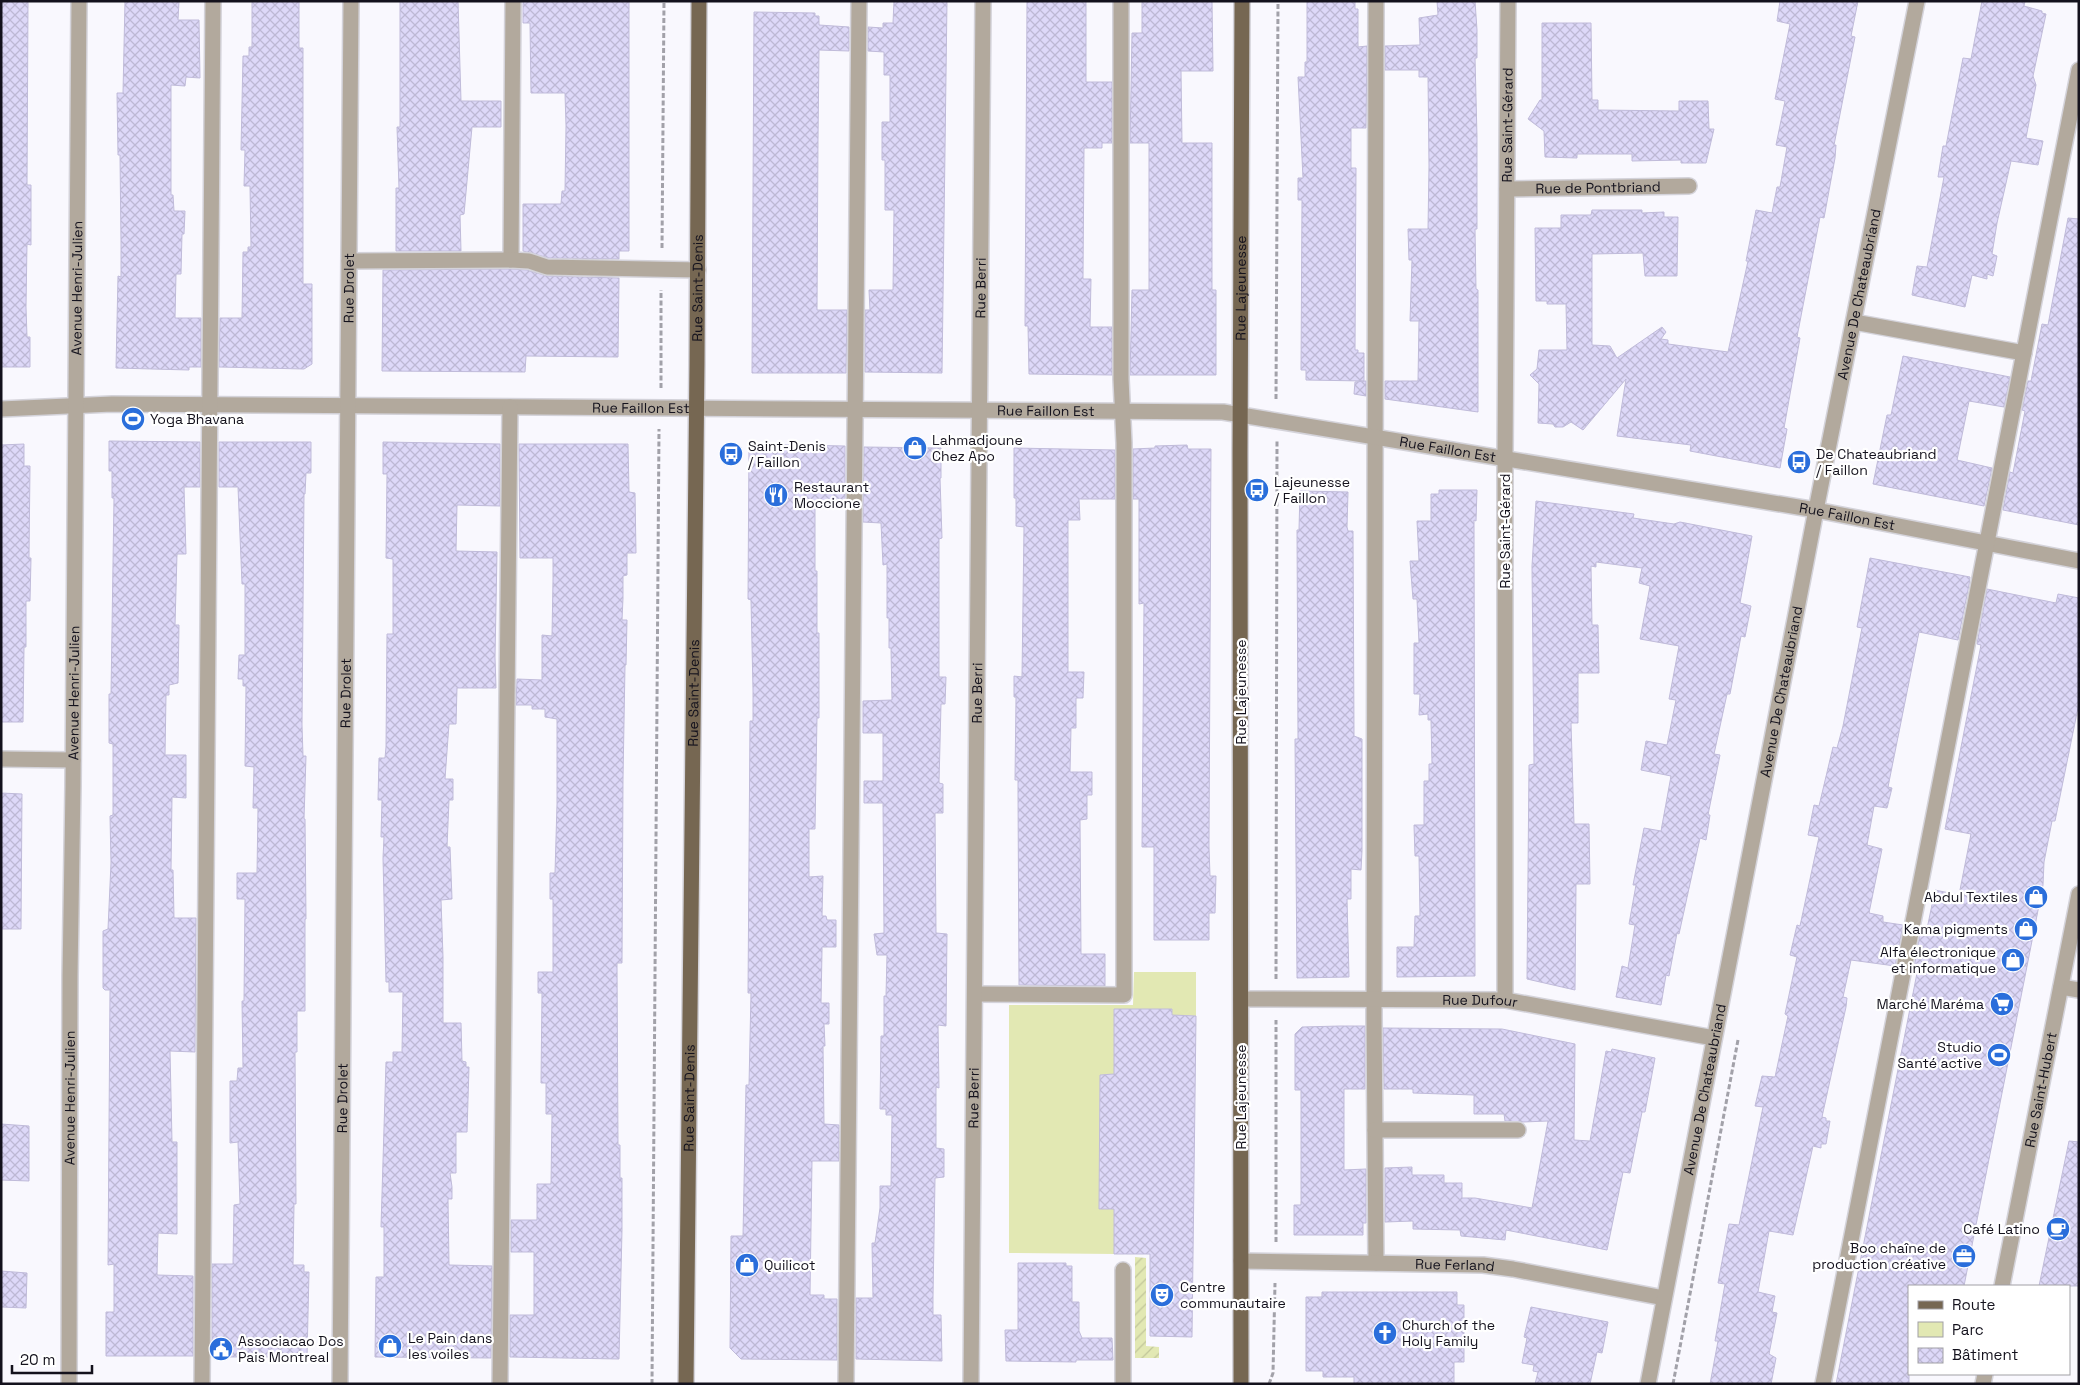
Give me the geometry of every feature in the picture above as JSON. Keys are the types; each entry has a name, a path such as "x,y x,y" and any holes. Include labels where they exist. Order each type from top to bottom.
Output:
{"main road":[{"name":"Rue Saint-Denis","path":"686,1384 697,409 699,1"},
{"name":"Rue Lajeunesse","path":"1241,1384 1240,414 1242,1"}],"street":[{"name":"Avenue Henri-Julien","path":"69,1384 70,976 79,1"},
{"path":"202,1384 213,1"},
{"name":"Rue Drolet","path":"340,1384 351,1"},
{"path":"511,260 513,1"},
{"path":"846,1384 859,1"},
{"name":"Rue Berri","path":"971,1384 983,1"},
{"path":"975,994 1124,995 1121,1"},
{"path":"1376,1 1376,1263"},
{"name":"Rue Saint-Gérard","path":"1505,1000 1505,458 1508,1"},
{"name":"Avenue De Chateaubriand","path":"1648,1384 1916,1"},
{"path":"1823,1384 2079,70"},
{"name":"Rue de Pontbriand","path":"1507,189 1689,186"},
{"path":"349,261 511,260 529,261 547,267 698,270"},
{"path":"1854,322 2024,352"},
{"name":"Rue Faillon Est","path":"1,409 76,405 210,404 697,409 1200,411 1240,414 1816,510 2079,561"},
{"path":"500,1384 510,407"},
{"path":"1,759 73,760"},
{"name":"Rue Saint-Hubert","path":"2002,1285 2079,894"},
{"path":"2061,987 2079,990"},
{"name":"Rue Dufour","path":"1242,999 1505,1000 1714,1038"},
{"path":"1375,1130 1518,1130"},
{"name":"Rue Ferland","path":"1241,1261 1499,1266 1664,1298"},
{"path":"1123,1270 1123,1384"}],"path":[{"path":"661,369 664,1"},
{"path":"1276,389 1278,1"},
{"path":"652,1384 658,435"},
{"path":"1276,473 1276,977"},
{"path":"1276,1020 1276,1240"},
{"path":"1269,1384 1273,1373 1275,1286"}],"green space":[{"path":"1134,972 1196,972 1196,1016 1172,1015 1171,1009 1142,1009 1114,1019 1114,1074 1100,1075 1099,1208 1114,1209 1114,1254 1009,1253 1009,1005 1133,1005"},
{"path":"1135,1257 1146,1258 1146,1346 1159,1347 1159,1358 1135,1358"}],"building":[{"path":"1,1 28,1 27,185 31,185 31,245 27,244 26,307 27,337 30,337 30,367 1,367"},
{"path":"125,1 179,1 178,20 199,20 200,78 186,77 185,86 171,85 171,195 173,195 174,211 185,211 184,234 182,234 181,274 176,274 175,318 201,318 201,367 189,367 189,370 116,368 118,276 121,277 120,155 118,155 117,93 123,93"},
{"path":"252,1 299,1 299,48 303,48 303,284 312,284 312,364 304,369 219,367 220,318 242,318 243,252 248,252 248,247 251,247 250,186 244,186 245,150 241,150 243,56 249,56 249,47 252,47"},
{"path":"400,1 458,1 461,101 501,101 501,127 472,127 464,214 460,215 461,251 396,251 396,188 399,188 397,127 400,127"},
{"path":"523,1 629,1 629,251 619,251 619,259 549,258 523,251 523,204 561,204 562,191 565,191 566,126 565,93 531,93 530,23 523,23"},
{"path":"894,1 947,1 942,373 865,372 865,310 870,310 869,290 893,290 894,210 885,210 885,160 882,160 882,122 890,122 890,75 884,75 884,52 868,51 868,27 883,28 883,23 893,23"},
{"path":"1027,1 1086,1 1086,82 1112,82 1112,143 1102,143 1102,148 1084,148 1083,279 1091,279 1090,327 1112,327 1112,375 1029,374 1028,326 1025,326"},
{"path":"1142,1 1212,1 1213,71 1181,71 1182,143 1212,143 1212,290 1216,290 1216,375 1130,375 1132,290 1149,290 1149,143 1130,143 1132,33 1142,33"},
{"path":"1307,1 1355,1 1355,9 1358,9 1358,47 1367,46 1366,128 1351,128 1351,168 1356,168 1355,350 1358,350 1358,353 1364,353 1364,381 1306,380 1306,370 1301,370 1302,200 1298,200 1298,178 1303,178 1298,77 1305,77 1305,62 1307,62"},
{"path":"1437,1 1475,1 1477,30 1477,58 1475,58 1477,229 1475,229 1476,289 1478,290 1478,412 1385,399 1385,381 1418,381 1419,321 1410,321 1412,260 1409,260 1408,229 1428,229 1429,166 1428,77 1419,77 1419,70 1385,70 1385,46 1420,45 1419,18 1438,15"},
{"path":"1780,1 1858,1 1851,36 1855,37 1834,145 1836,145 1835,158 1824,218 1820,217 1797,337 1800,338 1784,428 1787,429 1780,468 1690,451 1691,445 1617,436 1626,379 1583,430 1571,422 1563,427 1538,423 1539,384 1530,375 1537,369 1539,350 1567,350 1566,304 1547,304 1547,301 1536,301 1535,228 1561,228 1561,215 1591,215 1592,210 1642,210 1642,213 1664,212 1664,217 1678,217 1677,276 1645,276 1643,253 1592,254 1592,345 1610,346 1617,358 1662,327 1666,332 1661,339 1668,340 1668,344 1728,352 1748,261 1746,261 1756,210 1772,213 1777,187 1780,187 1787,147 1776,145 1785,101 1775,99 1790,24 1777,21"},
{"path":"1982,1 2025,1 2024,6 2046,14 2033,76 2036,85 2026,138 2043,141 2038,165 2011,161 1992,254 1997,256 1993,276 1987,274 1987,279 1972,275 1965,307 1912,295 1917,266 1927,267 1944,177 1938,177 1943,146 1946,146 1963,58 1971,59"},
{"path":"754,12 815,13 815,16 819,16 819,25 849,27 849,51 819,50 818,140 817,310 847,310 846,373 752,373"},
{"path":"1542,23 1591,23 1592,100 1598,100 1598,110 1679,111 1679,101 1708,101 1709,129 1714,129 1706,163 1681,163 1681,160 1632,161 1632,154 1577,154 1577,158 1545,157 1544,131 1528,119 1540,100 1542,100"},
{"path":"2068,218 2079,219 2079,525 2003,510 2010,472 2013,473 2025,411 2022,410 2028,381 2031,381 2042,324 2048,325"},
{"path":"383,270 527,270 547,276 619,278 618,357 526,356 525,372 382,371"},
{"path":"1903,356 2010,377 2004,407 1969,401 1957,460 1992,468 1984,506 1873,484 1887,415 1891,415"},
{"path":"1366,381 1366,396 1354,394 1355,382"},
{"path":"109,441 200,442 200,487 184,487 186,554 177,554 175,625 179,625 178,683 169,685 169,695 166,695 165,755 186,755 186,798 172,797 171,870 173,870 174,918 196,918 195,1052 170,1051 172,1142 177,1142 177,1234 158,1233 157,1275 193,1276 193,1356 106,1356 106,1312 114,1312 114,1264 108,1265 110,990 103,988 103,931 108,929 111,863 110,816 113,815 113,744 109,743 109,694 111,694 114,498 112,498 112,471 109,471"},
{"path":"219,442 311,442 311,473 306,473 304,494 302,725 303,756 306,756 304,819 305,1011 297,1011 297,1052 295,1052 296,1204 294,1204 293,1265 304,1265 304,1272 309,1272 307,1357 212,1357 212,1264 233,1264 234,1205 240,1204 238,1142 230,1143 230,1081 237,1081 238,1068 243,1068 242,1001 244,1001 245,899 237,899 237,873 257,873 258,808 253,808 254,767 245,766 246,686 243,686 243,679 238,679 239,655 245,655 245,584 242,584 238,487 219,487"},
{"path":"383,442 500,444 500,506 457,505 456,551 497,552 496,688 457,688 456,724 449,724 445,779 453,779 453,800 449,800 447,847 450,847 452,899 441,900 443,1023 461,1023 462,1061 466,1062 466,1067 469,1067 467,1132 456,1132 456,1173 450,1173 452,1199 448,1199 449,1265 492,1266 491,1358 375,1357 376,1277 384,1277 384,1227 381,1227 386,1062 393,1062 393,1052 402,1052 403,992 389,992 389,982 386,982 384,837 381,837 382,800 378,800 379,758 385,758 386,747 387,634 393,634 393,559 386,558 387,474 383,474"},
{"path":"24,444 24,466 30,466 29,558 31,558 30,601 26,601 23,722 1,722 1,445"},
{"path":"519,444 628,444 629,492 635,493 636,553 627,553 627,575 623,576 622,620 627,620 623,780 622,963 617,963 618,1145 620,1145 620,1178 622,1178 619,1359 510,1357 510,1315 534,1315 534,1252 511,1252 511,1220 537,1220 537,1184 551,1184 552,1114 546,1114 546,1083 541,1083 542,993 538,993 538,972 553,972 553,899 550,899 550,873 555,873 557,804 557,719 545,717 545,709 532,709 532,705 516,705 517,679 542,680 542,635 552,636 553,580 553,558 520,558"},
{"path":"749,444 845,446 845,508 815,508 815,571 817,571 817,633 819,633 819,718 817,718 815,829 809,829 809,877 823,876 822,916 826,916 827,920 836,920 836,947 822,947 821,1003 829,1003 829,1024 824,1024 825,1046 823,1046 824,1124 839,1125 839,1161 812,1161 810,1295 824,1295 824,1299 837,1299 837,1360 741,1359 730,1348 731,1236 743,1236 746,1085 749,1085 751,993 748,993 750,721 753,721 753,690 751,600 748,599"},
{"path":"1187,445 1188,449 1211,449 1209,847 1210,876 1216,876 1215,913 1209,913 1209,940 1154,940 1154,847 1142,847 1144,603 1139,604 1139,499 1133,499 1133,449"},
{"path":"864,447 941,448 942,538 939,539 939,677 946,677 945,704 941,704 939,783 943,784 943,813 935,813 936,933 947,934 946,1026 938,1025 939,1088 936,1087 936,1148 944,1149 944,1177 935,1178 933,1315 941,1315 942,1361 856,1359 856,1298 873,1298 872,1243 875,1243 880,1208 880,1186 891,1186 892,1115 886,1115 886,1109 880,1109 881,1036 884,1036 887,955 877,955 874,934 884,933 883,803 864,803 864,781 883,781 883,733 863,733 863,701 892,700 891,648 889,648 889,618 887,618 887,564 883,565 881,523 863,522"},
{"path":"1014,448 1115,450 1115,499 1079,499 1080,520 1068,520 1068,672 1084,672 1083,698 1076,698 1076,728 1071,728 1070,772 1092,772 1092,795 1087,795 1087,819 1080,820 1081,954 1105,954 1105,986 1019,985 1018,780 1015,780 1016,697 1014,697 1014,676 1022,677 1024,527 1016,526"},
{"path":"1439,490 1477,490 1476,521 1474,520 1475,976 1397,977 1397,947 1414,947 1415,916 1420,916 1419,856 1415,856 1414,825 1424,825 1424,781 1429,781 1429,764 1432,764 1431,720 1428,720 1428,714 1419,715 1420,694 1414,694 1414,643 1419,643 1417,599 1413,599 1410,561 1419,561 1417,521 1431,521 1431,494 1439,494"},
{"path":"1300,491 1348,492 1347,527 1348,531 1353,531 1354,736 1362,739 1362,851 1361,870 1351,869 1351,899 1347,899 1349,977 1297,978 1295,739 1298,739 1297,530 1299,530"},
{"path":"1536,501 1634,514 1633,518 1674,524 1680,522 1752,536 1740,603 1751,606 1745,637 1741,636 1730,694 1727,694 1714,754 1720,755 1708,815 1710,815 1706,840 1700,838 1679,934 1677,933 1669,976 1666,975 1661,1005 1616,997 1622,966 1628,968 1635,925 1629,924 1636,885 1633,885 1644,828 1661,831 1671,776 1641,770 1646,741 1667,745 1676,700 1669,699 1679,646 1640,639 1650,586 1639,583 1642,568 1596,562 1596,567 1591,566 1592,625 1598,625 1599,673 1578,673 1578,723 1571,723 1574,824 1589,824 1590,884 1576,884 1575,990 1527,979 1529,765 1534,764 1532,566"},
{"path":"1870,558 1970,577 1969,585 1958,640 1919,632 1888,787 1892,788 1887,808 1874,806 1867,845 1882,849 1869,913 1883,916 1883,922 1903,925 1895,966 1851,960 1843,997 1847,998 1846,1007 1822,1117 1826,1118 1826,1121 1830,1121 1826,1144 1821,1144 1821,1148 1813,1146 1793,1235 1769,1231 1758,1292 1775,1296 1772,1312 1777,1313 1769,1354 1776,1358 1771,1384 1710,1384 1718,1341 1715,1341 1725,1284 1718,1283 1729,1224 1739,1225 1763,1107 1755,1106 1762,1076 1775,1077 1788,1016 1785,1014 1797,957 1790,955 1797,925 1800,926 1819,837 1808,835 1814,805 1819,806 1833,747 1837,748 1843,726 1862,628 1857,627"},
{"path":"1987,589 2056,603 2058,594 2079,598 2079,703 2055,821 2052,821 2044,862 2043,885 1964,1285 1908,1285 1909,1384 1836,1384 1918,968 1914,968 1921,928 1927,929 1935,890 1959,895 1971,834 1945,829 1981,645 1977,644"},
{"path":"1,793 22,794 21,929 1,929"},
{"path":"1114,1009 1172,1009 1172,1015 1196,1016 1192,1337 1150,1336 1150,1254 1114,1254 1114,1209 1099,1209 1100,1075 1114,1074"},
{"path":"1365,1026 1365,1089 1344,1089 1344,1170 1366,1169 1366,1223 1363,1223 1363,1235 1294,1235 1294,1205 1301,1205 1301,1090 1295,1090 1295,1034 1302,1027"},
{"path":"1383,1028 1502,1029 1575,1044 1574,1140 1590,1141 1606,1051 1611,1052 1612,1049 1655,1058 1645,1112 1642,1112 1630,1173 1623,1172 1607,1250 1506,1230 1505,1240 1461,1236 1460,1230 1413,1229 1413,1221 1385,1222 1385,1168 1412,1167 1412,1175 1444,1175 1444,1183 1462,1183 1462,1198 1475,1198 1532,1208 1548,1121 1505,1121 1504,1114 1474,1114 1474,1095 1413,1093 1413,1089 1384,1089"},
{"path":"1,1124 29,1126 29,1181 1,1180"},
{"path":"2069,1141 2079,1142 2079,1286 2039,1285"},
{"path":"1018,1263 1066,1263 1066,1266 1072,1266 1072,1302 1079,1302 1079,1331 1082,1338 1112,1338 1113,1360 1076,1360 1076,1362 1006,1361 1005,1330 1018,1330"},
{"path":"1,1271 27,1273 26,1308 1,1307"},
{"name":"Church of the Holy Family","path":"1322,1292 1457,1292 1457,1305 1464,1305 1464,1362 1454,1362 1454,1384 1354,1384 1354,1377 1323,1377 1323,1371 1306,1371 1306,1297 1322,1297"},
{"path":"1531,1307 1608,1322 1602,1353 1597,1352 1590,1384 1535,1384 1538,1372 1533,1371 1534,1365 1522,1363 1527,1338 1524,1337"}],"place":[{"name":"Yoga Bhavana","path":"133,419"},
{"name":"Lahmadjoune Chez Apo","path":"915,448"},
{"name":"Saint-Denis / Faillon","path":"731,454"},
{"name":"De Chateaubriand / Faillon","path":"1799,462"},
{"name":"Lajeunesse / Faillon","path":"1257,490"},
{"name":"Restaurant Moccione","path":"776,495"},
{"name":"Abdul Textiles","path":"2036,897"},
{"name":"Kama pigments","path":"2026,929"},
{"name":"Alfa électronique et informatique","path":"2013,960"},
{"name":"Marché Maréma","path":"2002,1004"},
{"name":"Studio Santé active","path":"1999,1055"},
{"name":"Café Latino","path":"2058,1229"},
{"name":"Boo chaîne de production créative","path":"1964,1256"},
{"name":"Quilicot","path":"747,1265"},
{"name":"Centre communautaire","path":"1162,1295"},
{"name":"Church of the Holy Family","path":"1385,1333"},
{"name":"Le Pain dans les voiles","path":"390,1346"},
{"name":"Associacao Dos Pais Montreal","path":"221,1349"}]}
